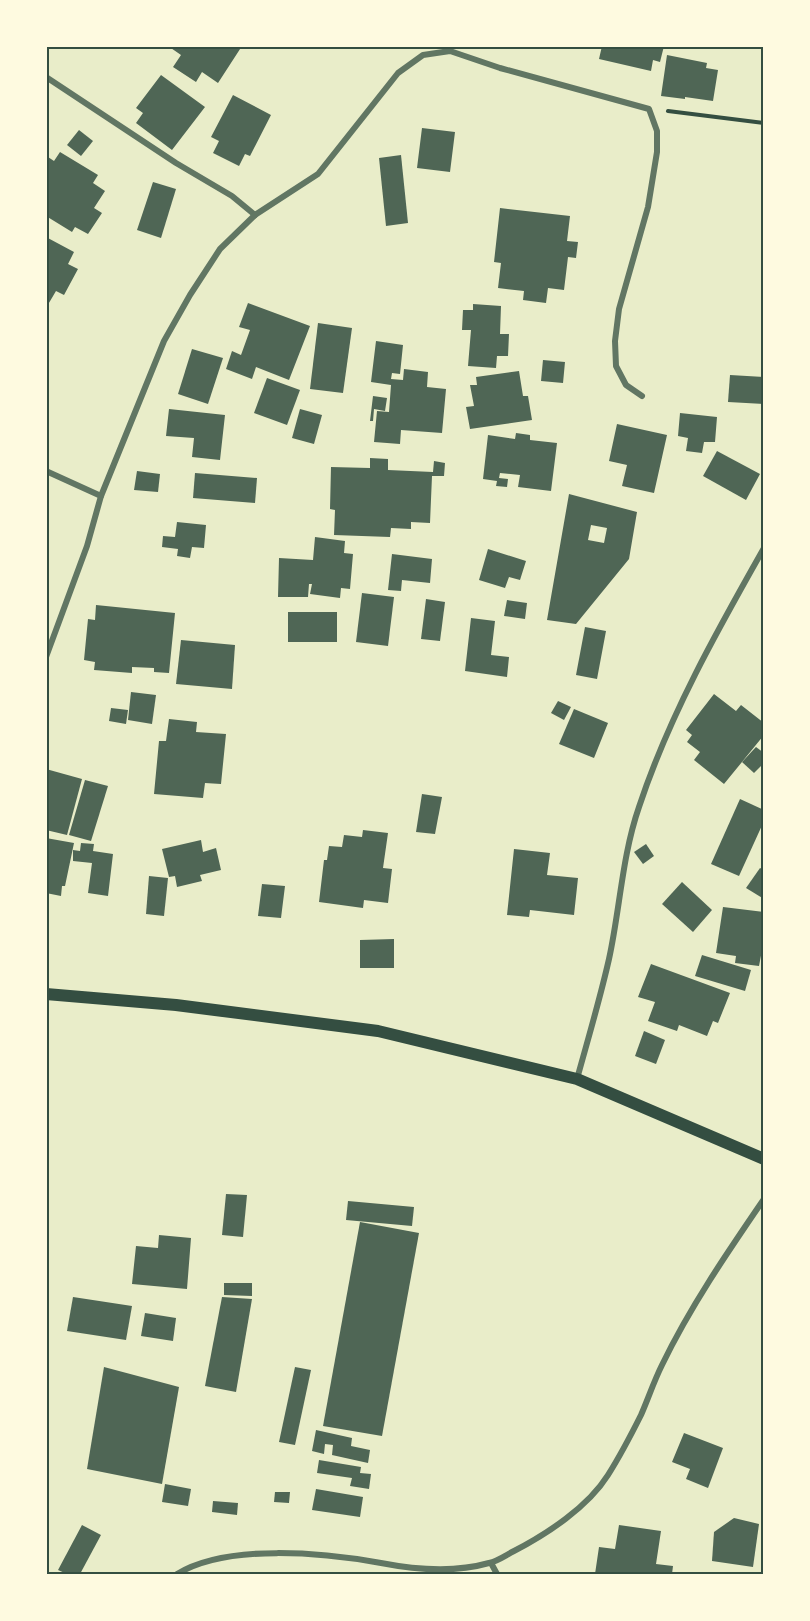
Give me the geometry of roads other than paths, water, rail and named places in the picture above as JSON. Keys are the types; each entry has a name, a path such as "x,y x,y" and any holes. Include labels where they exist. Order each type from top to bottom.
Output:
{"main road":[{"path":"47,996 176,1005 378,1031 577,1078 764,1159"}],"street":[{"path":"46,657 87,546 101,496 165,341 219,249 255,215 318,174 398,73 423,55 450,51 500,68 649,109 657,130 657,152 648,207 619,309 615,341 616,366 626,386 642,396"},
{"path":"46,77 176,163 232,196 255,215"},
{"path":"46,471 101,496"},
{"path":"577,1078 609,959 627,854 638,808 661,745 714,637 764,548"},
{"path":"177,1575 190,1566 242,1554 351,1558 418,1568 452,1569 491,1563 543,1536 578,1509 607,1477 678,1335 711,1277 764,1199"},
{"path":"491,1563 497,1575"}]}
